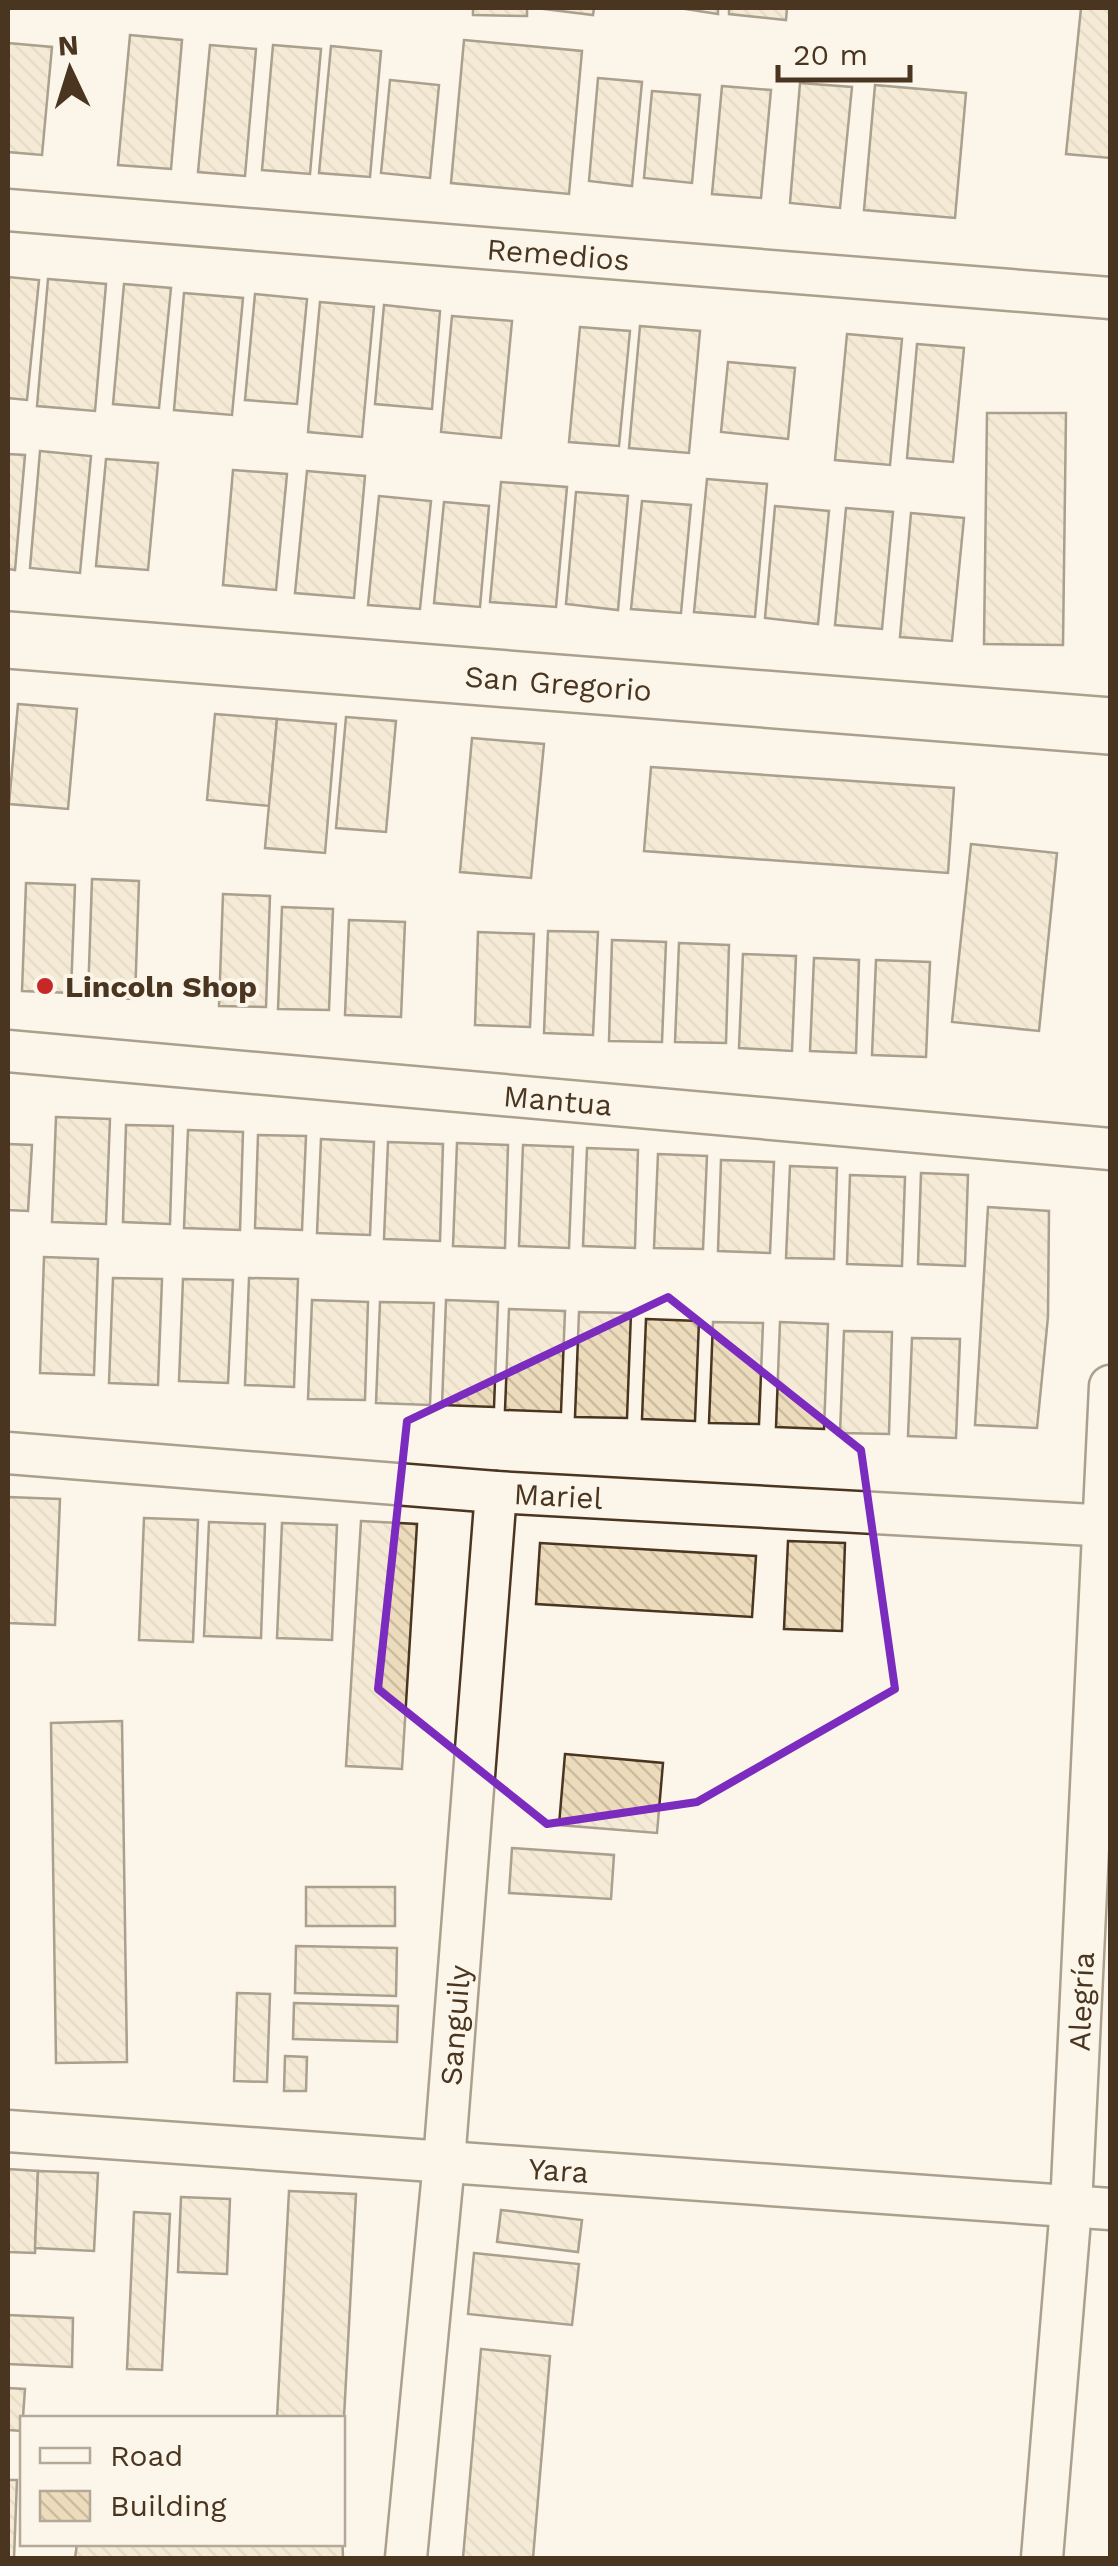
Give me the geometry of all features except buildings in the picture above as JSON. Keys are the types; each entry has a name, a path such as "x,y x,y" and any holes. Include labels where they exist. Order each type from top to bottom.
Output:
{"street":[{"name":"Remedios","path":"8,210 1110,298"},
{"name":"San Gregorio","path":"8,640 1110,726"},
{"name":"Mantua","path":"8,1050 1110,1149"},
{"name":"Alegría","path":"1042,2558 1091,2208 1110,1386"},
{"name":"Mariel","path":"8,1453 496,1492 1106,1526"},
{"name":"Sanguily","path":"406,2558 444,2162 496,1492"},
{"name":"Yara","path":"8,2131 1091,2208"}],"highlighted area":[{"path":"668,1297 861,1450 895,1689 697,1802 547,1824 378,1689 407,1421"}],"place":[{"name":"Lincoln Shop","path":"45,986"}]}
